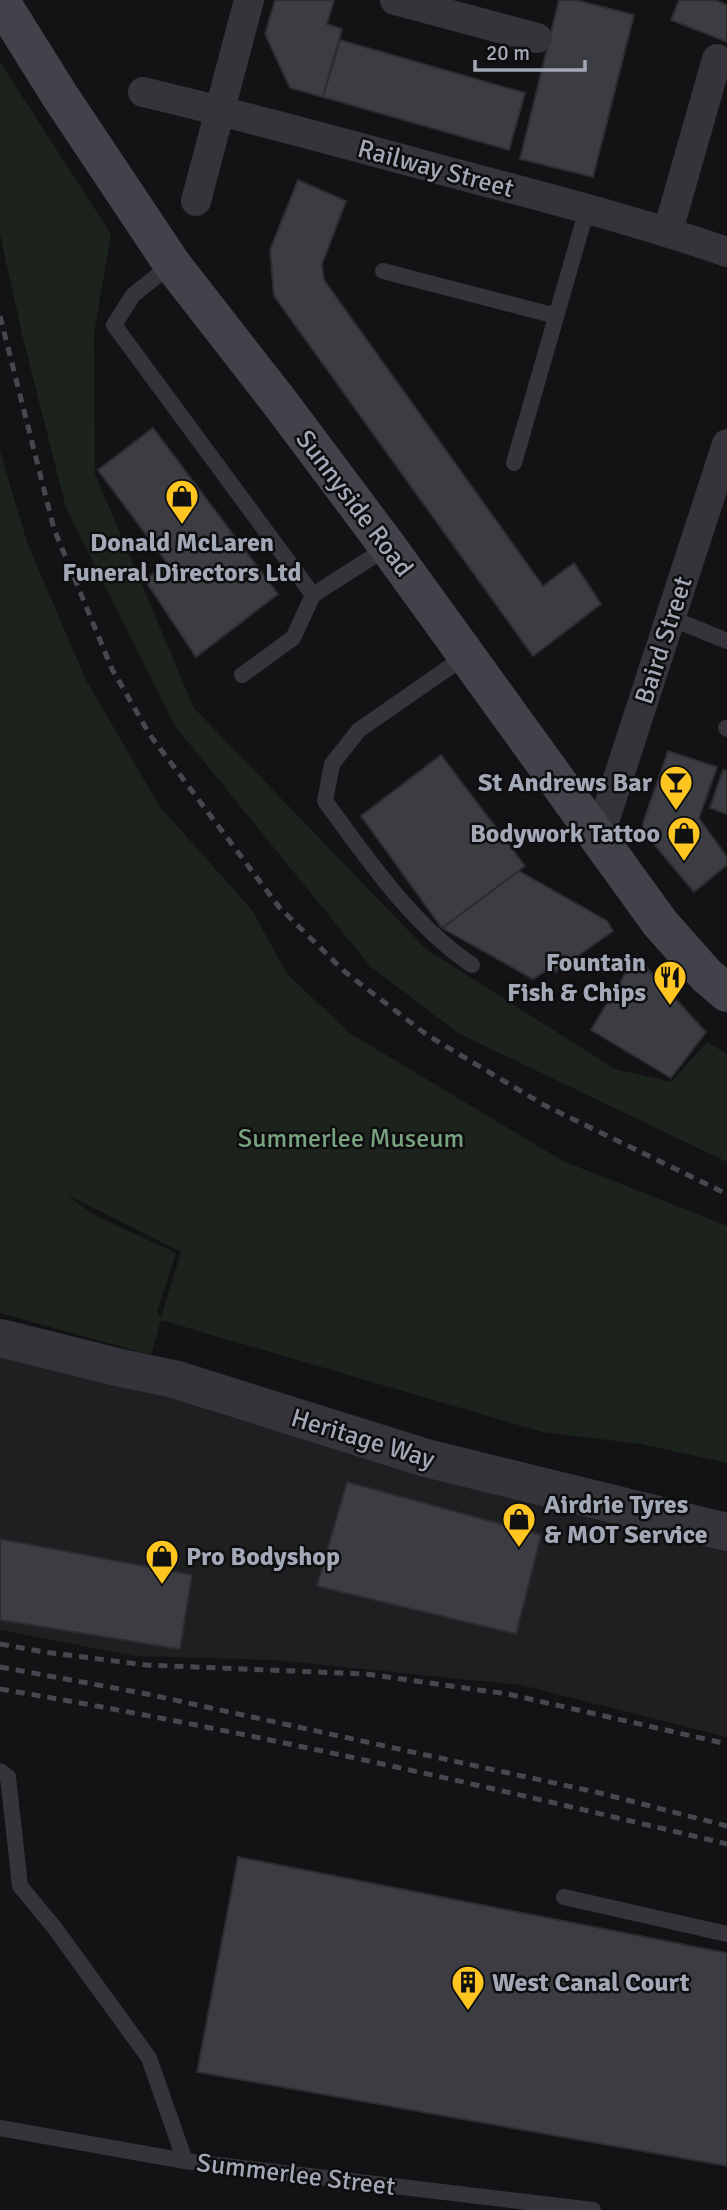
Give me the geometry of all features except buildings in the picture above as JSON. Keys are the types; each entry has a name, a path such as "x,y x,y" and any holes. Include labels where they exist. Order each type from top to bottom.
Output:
{"main road":[{"name":"Sunnyside Road","path":"0,0 60,96 172,264 388,547 660,923 706,975 727,993"}],"street":[{"path":"196,201 249,0"},
{"path":"395,0 537,38"},
{"path":"668,231 717,59"},
{"name":"Railway Street","path":"143,92 220,110 668,231 727,252"},
{"name":"Baird Street","path":"599,837 727,444"},
{"name":"Heritage Way","path":"0,1338 174,1379 426,1458 727,1532"}],"lane":[{"path":"514,463 587,209"},
{"path":"172,264 133,295 114,325 313,595"},
{"path":"383,271 556,316"},
{"path":"242,675 293,638 313,595 388,547"},
{"path":"671,618 727,641"},
{"path":"467,656 359,730 332,764 325,801 392,890 449,949 472,965"},
{"path":"0,1771 8,1777 20,1886 54,1927 149,2058 185,2161"},
{"path":"564,1897 727,1934"},
{"name":"Summerlee Street","path":"0,2128 185,2161 593,2210"}],"shaded area":[{"path":"0,1350 727,1538 727,1737 521,1685 275,1660 135,1656 0,1630"}],"green space":[{"path":"0,62 111,234 94,333 95,474 194,708 427,950 615,1069 671,1082 707,1042 727,1054 727,1162 458,1033 370,966 175,726 66,508 0,235"},
{"name":"Summerlee Museum","path":"0,451 28,545 86,680 160,807 252,910 287,974 351,1034 563,1161 727,1226 727,1463 641,1444 542,1432 161,1320 151,1355 0,1313","holes":["66,1194 181,1252 161,1318 157,1312 176,1253 94,1215"]}],"railway":[{"path":"0,316 54,529 112,669 150,735 279,907 345,972 427,1035 544,1105 727,1194"},
{"path":"0,1644 146,1665 366,1674 508,1694 727,1744"},
{"path":"0,1667 147,1694 600,1793 727,1826"},
{"path":"0,1689 183,1722 365,1760 727,1844"}],"place":[{"name":"Donald McLaren Funeral Directors Ltd","path":"182,526"},
{"name":"St Andrews Bar","path":"676,812"},
{"name":"Bodywork Tattoo","path":"684,863"},
{"name":"Fountain Fish & Chips","path":"670,1007"},
{"name":"Airdrie Tyres & MOT Service","path":"519,1549"},
{"name":"Pro Bodyshop","path":"162,1586"},
{"name":"West Canal Court","path":"468,2012"}]}
